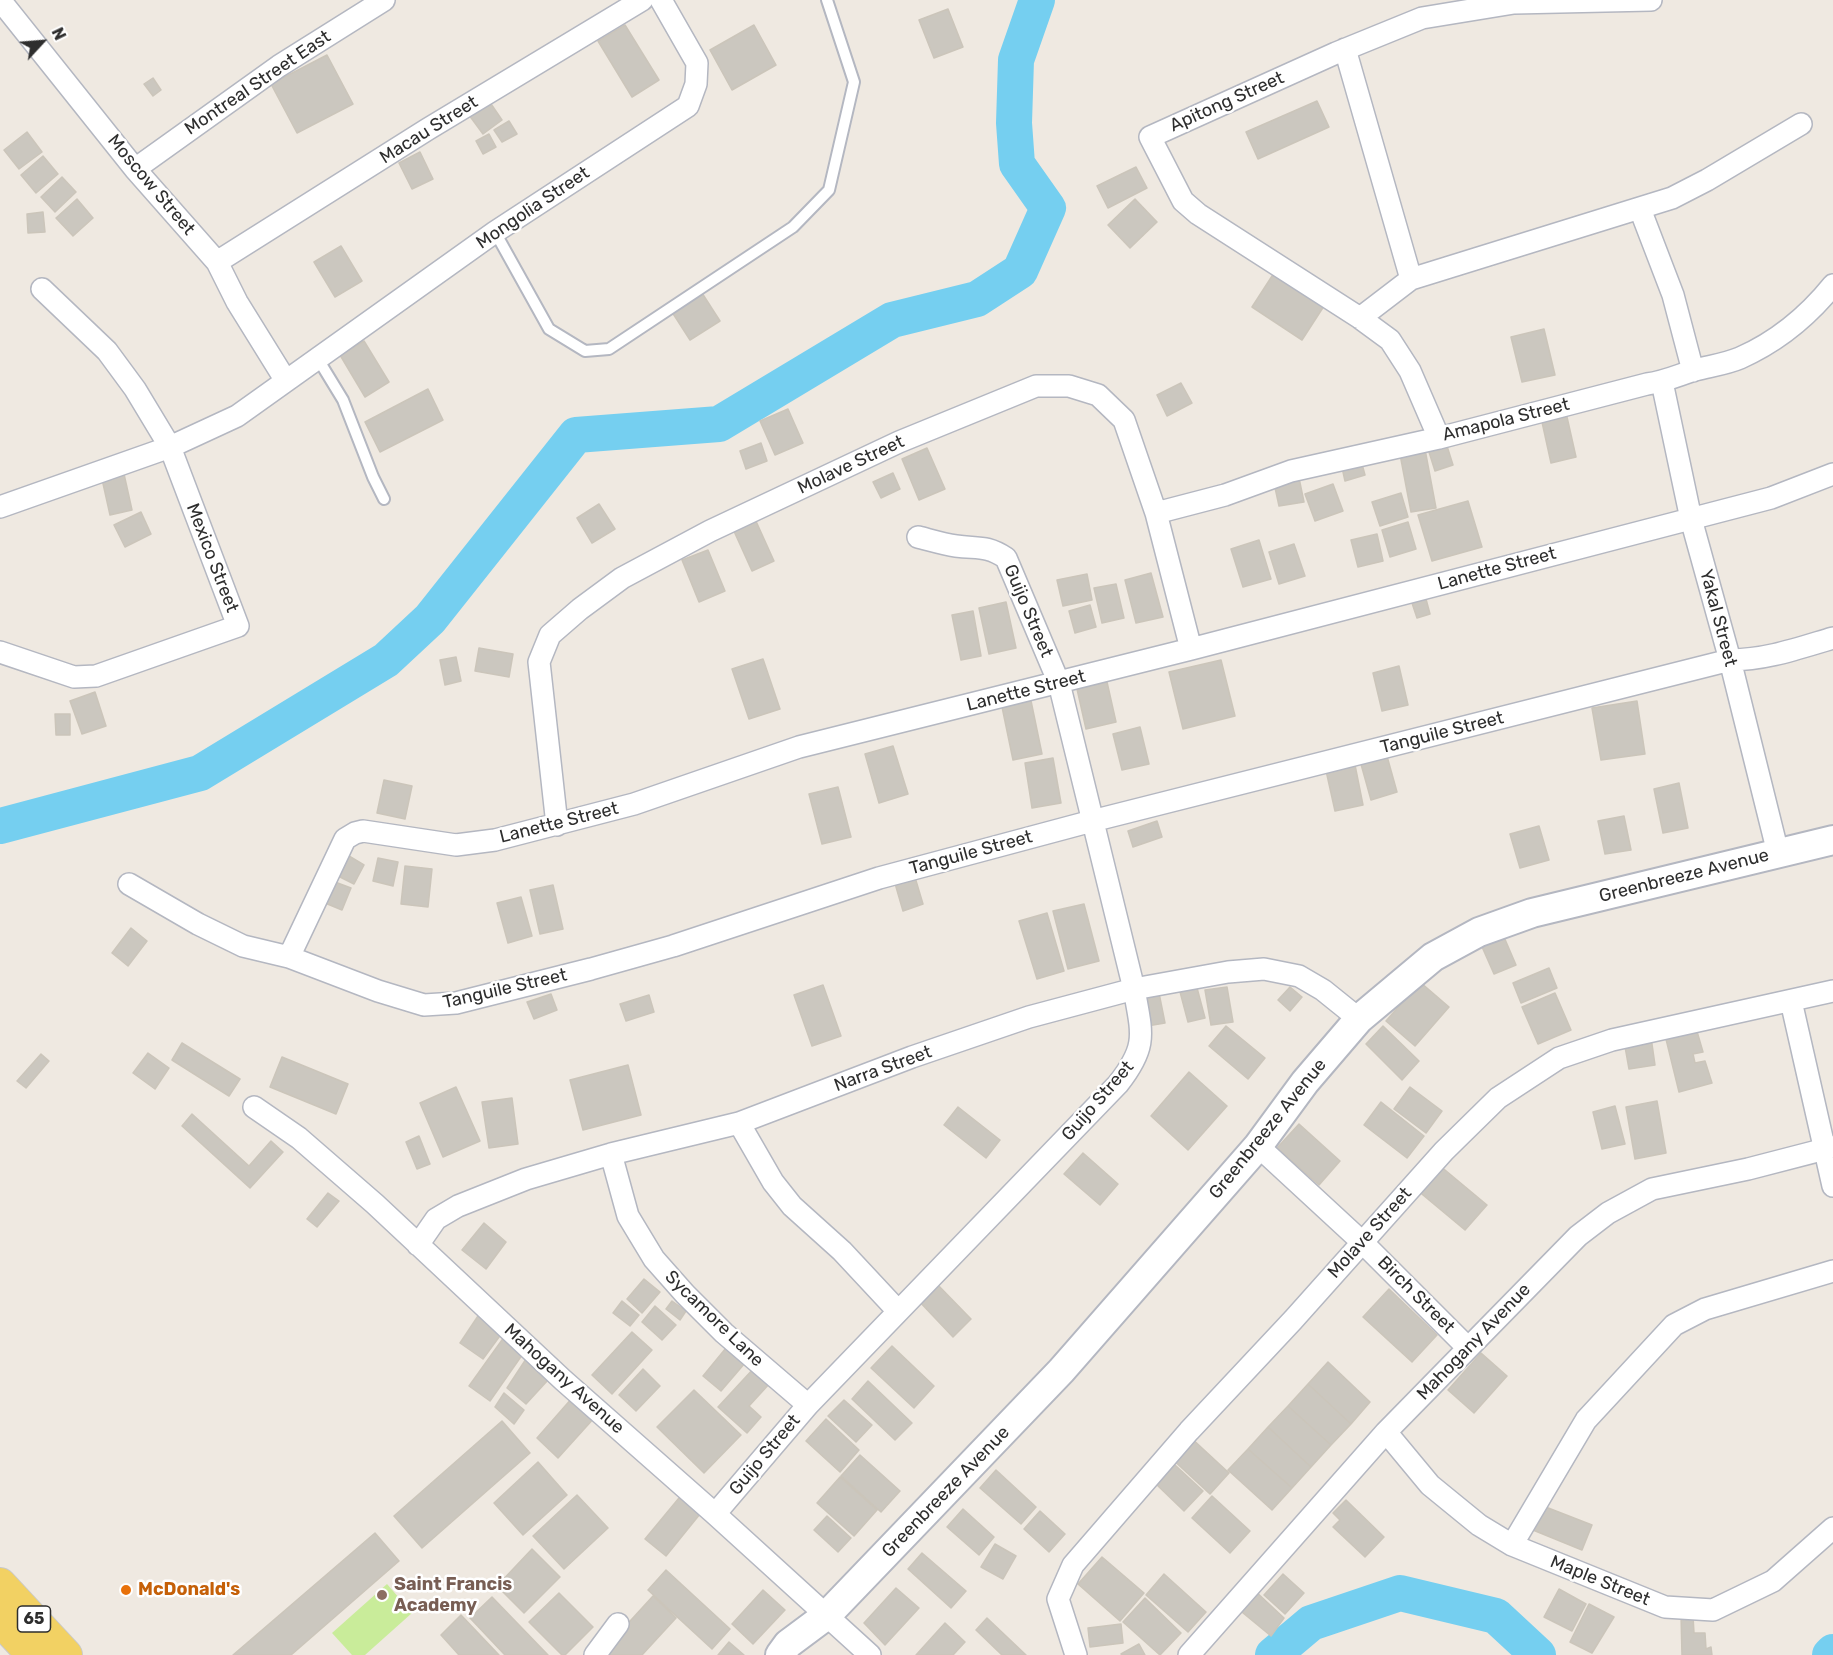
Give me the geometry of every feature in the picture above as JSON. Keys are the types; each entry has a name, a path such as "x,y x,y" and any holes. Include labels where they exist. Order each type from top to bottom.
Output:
{"main road":[{"name":"65","path":"0,1584 66,1655"},
{"name":"65","path":"0,1620 33,1655"}],"street":[{"name":"Moscow Street","path":"0,0 135,169 217,262 237,302 286,381"},
{"name":"Montreal Street East","path":"135,169 279,66 384,0"},
{"name":"Macau Street","path":"217,262 429,129 642,0"},
{"name":"Mongolia Street","path":"0,507 170,447 237,416 495,232 688,106 696,84 697,63 661,0"},
{"name":"Apitong Street","path":"1438,438 1410,371 1390,340 1360,318 1198,214 1183,201 1150,137 1422,18 1514,3 1651,0"},
{"path":"1345,50 1411,279"},
{"path":"1360,318 1411,279 1672,198 1707,180 1801,124"},
{"path":"1640,209 1673,295 1694,371"},
{"name":"Amapola Street","path":"1156,513 1225,495 1291,471 1438,438 1662,382 1739,358 1777,338 1806,314 1833,285"},
{"name":"Mexico Street","path":"0,652 74,677 96,676 237,626 170,447 135,389 107,351 42,289"},
{"name":"Yakal Street","path":"1662,382 1691,519 1730,660 1778,853"},
{"name":"Molave Street","path":"557,825 539,662 550,635 622,578 710,531 899,442 1036,386 1069,386 1098,395 1124,420 1156,513 1191,649"},
{"name":"Lanette Street","path":"289,957 345,839 356,833 363,831 456,845 495,840 557,825 634,804 799,747 1059,683 1771,498 1833,474"},
{"name":"Guijo Street","path":"715,1514 808,1405 1118,1084 1138,1054 1141,1038 1134,989 1059,683 1006,558 995,551 955,546 918,537"},
{"name":"Tanguile Street","path":"129,884 198,924 243,946 289,957 378,991 424,1005 456,1003 673,946 879,878 1092,821 1730,660 1750,660 1770,656 1833,638"},
{"name":"Greenbreeze Avenue","path":"780,1655 788,1644 827,1615 1061,1371 1258,1146 1305,1082 1359,1019 1433,957 1479,932 1532,913 1833,840"},
{"name":"Narra Street","path":"418,1245 436,1219 458,1206 526,1179 611,1154 739,1123 912,1057 1018,1020 1134,989 1228,972 1264,969 1299,976 1323,990 1359,1019"},
{"name":"Molave Street","path":"1076,1655 1058,1599 1073,1565 1189,1431 1444,1151 1498,1098 1559,1058 1612,1040 1833,991"},
{"path":"1791,1001 1828,1148 1833,1186"},
{"name":"Mahogany Avenue","path":"254,1107 299,1138 375,1204 563,1380 870,1655"},
{"path":"739,1123 772,1182 792,1206 842,1251 898,1311"},
{"name":"Birch Street","path":"1258,1146 1362,1242 1468,1347"},
{"name":"Mahogany Avenue","path":"1189,1655 1386,1432 1578,1236 1608,1213 1652,1190 1748,1169 1828,1148"},
{"name":"Sycamore Lane","path":"611,1154 628,1216 654,1259 724,1333 808,1405"},
{"path":"1512,1545 1586,1420 1674,1325 1705,1309 1833,1271"},
{"name":"Maple Street","path":"1386,1432 1430,1485 1479,1525 1512,1545 1665,1607 1713,1610 1773,1581 1833,1528"},
{"name":"Greenbreeze Avenue","path":"802,1655 827,1615"},
{"path":"595,1655 618,1624"}],"lane":[{"path":"495,232 549,329 585,351 609,348 792,227 830,190 854,82 827,0"},
{"path":"318,358 343,400 384,500"}],"green space":[{"path":"387,1584 412,1613 365,1655 352,1655 332,1633"}],"building":[{"path":"948,9 963,47 934,58 919,20"},
{"path":"625,25 659,80 632,97 598,41"},
{"path":"754,25 776,65 732,90 710,50"},
{"path":"327,55 353,104 297,133 271,84"},
{"path":"153,78 161,90 153,96 144,84"},
{"path":"489,101 502,120 483,134 469,115"},
{"path":"1317,101 1329,127 1258,159 1246,132"},
{"path":"509,121 517,134 502,142 494,130"},
{"path":"27,132 42,152 19,169 4,150"},
{"path":"489,134 496,147 483,154 476,141"},
{"path":"420,152 433,179 412,189 399,163"},
{"path":"43,156 58,174 36,193 21,175"},
{"path":"1136,167 1147,188 1108,208 1097,186"},
{"path":"62,177 76,192 55,212 41,197"},
{"path":"77,199 93,218 73,236 56,218"},
{"path":"1135,199 1157,222 1130,248 1108,225"},
{"path":"43,212 45,232 28,233 27,214"},
{"path":"341,246 362,281 335,297 314,262"},
{"path":"1274,273 1324,306 1302,340 1252,307"},
{"path":"702,293 720,321 690,340 672,312"},
{"path":"1544,329 1555,375 1522,382 1511,337"},
{"path":"364,341 389,382 365,397 340,355"},
{"path":"1181,383 1192,403 1167,416 1157,395"},
{"path":"428,389 443,420 380,452 365,422"},
{"path":"788,409 803,443 775,455 760,421"},
{"path":"1567,417 1576,457 1551,463 1542,422"},
{"path":"761,443 767,461 746,469 740,451"},
{"path":"1424,444 1436,508 1411,512 1399,449"},
{"path":"1447,446 1453,465 1435,471 1429,452"},
{"path":"927,448 945,489 919,500 902,459"},
{"path":"1360,457 1365,475 1345,481 1341,463"},
{"path":"893,473 900,489 881,498 873,482"},
{"path":"124,474 132,510 110,515 102,479"},
{"path":"1299,478 1304,502 1279,506 1274,483"},
{"path":"1333,484 1343,511 1315,521 1305,494"},
{"path":"1401,493 1408,517 1380,526 1372,502"},
{"path":"1468,501 1482,547 1432,561 1418,515"},
{"path":"599,504 615,529 592,543 577,518"},
{"path":"141,512 151,534 125,547 114,525"},
{"path":"755,519 774,561 752,571 733,529"},
{"path":"1408,522 1416,549 1390,557 1382,530"},
{"path":"1377,534 1383,561 1358,567 1351,540"},
{"path":"1259,540 1271,579 1243,587 1231,549"},
{"path":"1294,544 1305,576 1279,584 1269,552"},
{"path":"708,550 725,591 699,602 682,560"},
{"path":"1151,573 1163,617 1136,623 1125,580"},
{"path":"1087,574 1092,600 1063,606 1057,580"},
{"path":"1116,584 1124,618 1102,623 1094,588"},
{"path":"1426,599 1430,614 1417,618 1412,603"},
{"path":"1006,602 1016,648 989,654 979,608"},
{"path":"1090,605 1096,627 1075,633 1069,611"},
{"path":"973,611 981,656 961,660 952,615"},
{"path":"479,648 513,654 509,677 475,671"},
{"path":"456,657 461,681 445,685 440,660"},
{"path":"763,659 780,709 749,719 732,669"},
{"path":"1221,660 1235,716 1183,729 1169,672"},
{"path":"1399,666 1408,705 1382,711 1373,673"},
{"path":"1107,682 1116,722 1086,729 1077,689"},
{"path":"95,692 106,726 82,734 70,701"},
{"path":"1030,696 1042,754 1013,760 1001,702"},
{"path":"1637,701 1645,754 1601,760 1592,708"},
{"path":"55,714 70,714 70,735 56,735"},
{"path":"1140,727 1149,764 1122,770 1113,734"},
{"path":"893,746 908,794 879,803 865,754"},
{"path":"1385,749 1397,792 1371,800 1359,757"},
{"path":"1053,758 1061,803 1032,808 1025,763"},
{"path":"1354,760 1363,805 1335,811 1325,766"},
{"path":"384,780 412,786 405,819 377,813"},
{"path":"1679,783 1688,828 1663,833 1654,789"},
{"path":"838,787 851,837 822,844 809,794"},
{"path":"1624,816 1631,850 1605,854 1598,821"},
{"path":"1157,821 1162,837 1133,847 1128,831"},
{"path":"1539,826 1549,860 1520,868 1510,834"},
{"path":"349,856 364,865 354,884 338,876"},
{"path":"378,858 398,862 393,886 373,881"},
{"path":"405,866 432,869 428,907 401,904"},
{"path":"914,874 923,904 903,911 894,880"},
{"path":"335,882 351,888 342,910 325,903"},
{"path":"553,885 563,929 540,934 530,890"},
{"path":"521,897 532,936 508,943 497,903"},
{"path":"1084,904 1099,961 1068,969 1053,911"},
{"path":"1047,913 1064,971 1037,979 1019,921"},
{"path":"131,928 147,941 128,966 112,953"},
{"path":"1501,930 1516,965 1494,974 1479,940"},
{"path":"1549,968 1557,988 1521,1003 1513,983"},
{"path":"1420,982 1449,1007 1415,1046 1386,1021"},
{"path":"1196,984 1205,1018 1188,1022 1179,988"},
{"path":"823,985 841,1036 812,1046 794,995"},
{"path":"1227,987 1233,1022 1211,1025 1205,990"},
{"path":"1290,987 1302,997 1290,1011 1278,1000"},
{"path":"1158,988 1165,1023 1147,1026 1141,991"},
{"path":"1555,993 1571,1030 1538,1044 1522,1007"},
{"path":"551,994 557,1010 534,1019 527,1002"},
{"path":"649,995 654,1012 626,1021 620,1004"},
{"path":"1226,1026 1265,1058 1248,1079 1209,1046"},
{"path":"1383,1026 1419,1061 1402,1080 1366,1044"},
{"path":"1696,1028 1703,1052 1693,1054 1695,1063 1705,1061 1712,1083 1679,1092 1665,1035"},
{"path":"1651,1037 1655,1065 1629,1069 1624,1041"},
{"path":"182,1043 240,1079 229,1096 172,1060"},
{"path":"148,1053 169,1068 155,1089 133,1073"},
{"path":"41,1054 49,1061 26,1088 17,1081"},
{"path":"282,1057 348,1084 336,1114 270,1087"},
{"path":"628,1065 641,1115 583,1130 570,1080"},
{"path":"1189,1072 1227,1106 1188,1150 1151,1116"},
{"path":"456,1087 480,1141 443,1157 420,1103"},
{"path":"1410,1087 1442,1111 1426,1133 1394,1109"},
{"path":"512,1098 518,1144 489,1148 482,1102"},
{"path":"1657,1101 1666,1153 1635,1159 1626,1107"},
{"path":"1381,1102 1424,1136 1407,1158 1364,1125"},
{"path":"1615,1106 1625,1144 1602,1149 1593,1112"},
{"path":"958,1107 1000,1140 986,1158 944,1125"},
{"path":"192,1114 249,1166 271,1141 283,1152 250,1188 182,1126"},
{"path":"1299,1124 1340,1161 1319,1185 1277,1148"},
{"path":"419,1136 430,1164 417,1169 406,1142"},
{"path":"1083,1153 1118,1184 1100,1205 1064,1174"},
{"path":"1439,1165 1487,1205 1465,1230 1417,1190"},
{"path":"328,1193 339,1201 317,1227 307,1219"},
{"path":"484,1223 506,1242 486,1269 462,1250"},
{"path":"644,1279 660,1292 642,1313 627,1299"},
{"path":"935,1282 971,1319 953,1337 917,1299"},
{"path":"1389,1289 1437,1335 1412,1362 1363,1317"},
{"path":"622,1301 639,1315 630,1326 613,1313"},
{"path":"672,1301 686,1311 680,1320 666,1309"},
{"path":"655,1306 676,1325 662,1340 642,1322"},
{"path":"478,1316 502,1333 483,1359 460,1343"},
{"path":"632,1332 652,1350 612,1394 592,1375"},
{"path":"507,1333 527,1348 490,1401 469,1386"},
{"path":"892,1346 934,1386 914,1408 871,1368"},
{"path":"726,1348 745,1363 721,1391 703,1376"},
{"path":"1481,1353 1507,1376 1474,1413 1448,1390"},
{"path":"526,1359 548,1380 526,1404 507,1388"},
{"path":"1328,1362 1370,1402 1351,1424 1308,1384"},
{"path":"755,1367 771,1382 749,1406 761,1417 747,1433 718,1407"},
{"path":"643,1369 660,1386 636,1411 619,1395"},
{"path":"868,1381 912,1423 895,1440 852,1399"},
{"path":"1308,1384 1351,1424 1331,1445 1288,1406"},
{"path":"694,1390 741,1435 704,1473 657,1427"},
{"path":"504,1393 524,1410 514,1424 495,1407"},
{"path":"573,1397 595,1417 558,1458 537,1438"},
{"path":"844,1400 872,1425 856,1442 828,1416"},
{"path":"1288,1406 1331,1445 1311,1467 1268,1427"},
{"path":"826,1419 859,1450 840,1472 806,1441"},
{"path":"502,1421 530,1453 422,1548 394,1516"},
{"path":"1268,1427 1311,1467 1292,1488 1248,1449"},
{"path":"1189,1436 1229,1473 1210,1494 1170,1457"},
{"path":"1248,1449 1292,1488 1272,1510 1228,1470"},
{"path":"860,1455 900,1491 881,1512 841,1476"},
{"path":"538,1462 567,1495 523,1535 494,1503"},
{"path":"1175,1465 1203,1491 1184,1511 1156,1484"},
{"path":"996,1470 1036,1507 1021,1524 980,1488"},
{"path":"840,1477 877,1510 854,1536 817,1503"},
{"path":"577,1495 608,1528 564,1569 533,1536"},
{"path":"1212,1496 1250,1531 1230,1553 1192,1518"},
{"path":"679,1498 700,1514 666,1556 645,1539"},
{"path":"1346,1500 1384,1537 1365,1557 1333,1527 1340,1520 1333,1513"},
{"path":"1538,1504 1592,1525 1582,1550 1528,1528"},
{"path":"963,1509 994,1537 979,1555 947,1527"},
{"path":"1040,1511 1065,1534 1049,1552 1024,1529"},
{"path":"827,1516 851,1538 838,1552 814,1530"},
{"path":"375,1533 399,1561 291,1655 233,1655"},
{"path":"995,1544 1016,1556 1003,1579 981,1567"},
{"path":"532,1549 560,1577 524,1613 497,1586"},
{"path":"922,1553 966,1591 951,1608 908,1569"},
{"path":"1102,1557 1144,1593 1120,1621 1078,1584"},
{"path":"666,1570 730,1629 712,1649 648,1590"},
{"path":"1164,1574 1206,1612 1188,1632 1146,1595"},
{"path":"1283,1574 1304,1593 1285,1614 1264,1595"},
{"path":"896,1588 919,1608 885,1645 864,1623"},
{"path":"1253,1589 1284,1618 1271,1636 1237,1608"},
{"path":"1559,1589 1586,1604 1572,1631 1544,1617"},
{"path":"763,1590 785,1610 753,1644 732,1624"},
{"path":"559,1593 593,1627 565,1655 562,1655 529,1622"},
{"path":"653,1596 676,1618 642,1655 599,1655"},
{"path":"492,1597 548,1655 505,1655 470,1618"},
{"path":"1145,1598 1181,1633 1160,1655 1123,1622"},
{"path":"1589,1604 1614,1617 1592,1653 1570,1642"},
{"path":"461,1615 499,1655 459,1655 441,1635"},
{"path":"1681,1615 1693,1616 1694,1633 1705,1633 1706,1649 1711,1647 1712,1655 1682,1655"},
{"path":"987,1618 1026,1655 1002,1655 976,1630"},
{"path":"945,1623 965,1642 953,1655 916,1655"},
{"path":"1121,1624 1123,1643 1090,1647 1088,1628"},
{"path":"729,1642 744,1655 718,1655"},
{"path":"1139,1644 1145,1655 1121,1654"}],"waterway":[{"path":"0,826 200,773 386,660 430,619 576,435 719,424 892,320 977,299 1020,271 1048,208 1017,164 1014,123 1016,60 1037,0"},
{"path":"1273,1655 1311,1623 1400,1593 1496,1616 1538,1655"},
{"path":"1830,1655 1833,1652"}],"place":[{"name":"McDonald's","path":"126,1590"},
{"name":"Saint Francis Academy","path":"382,1595"}]}
